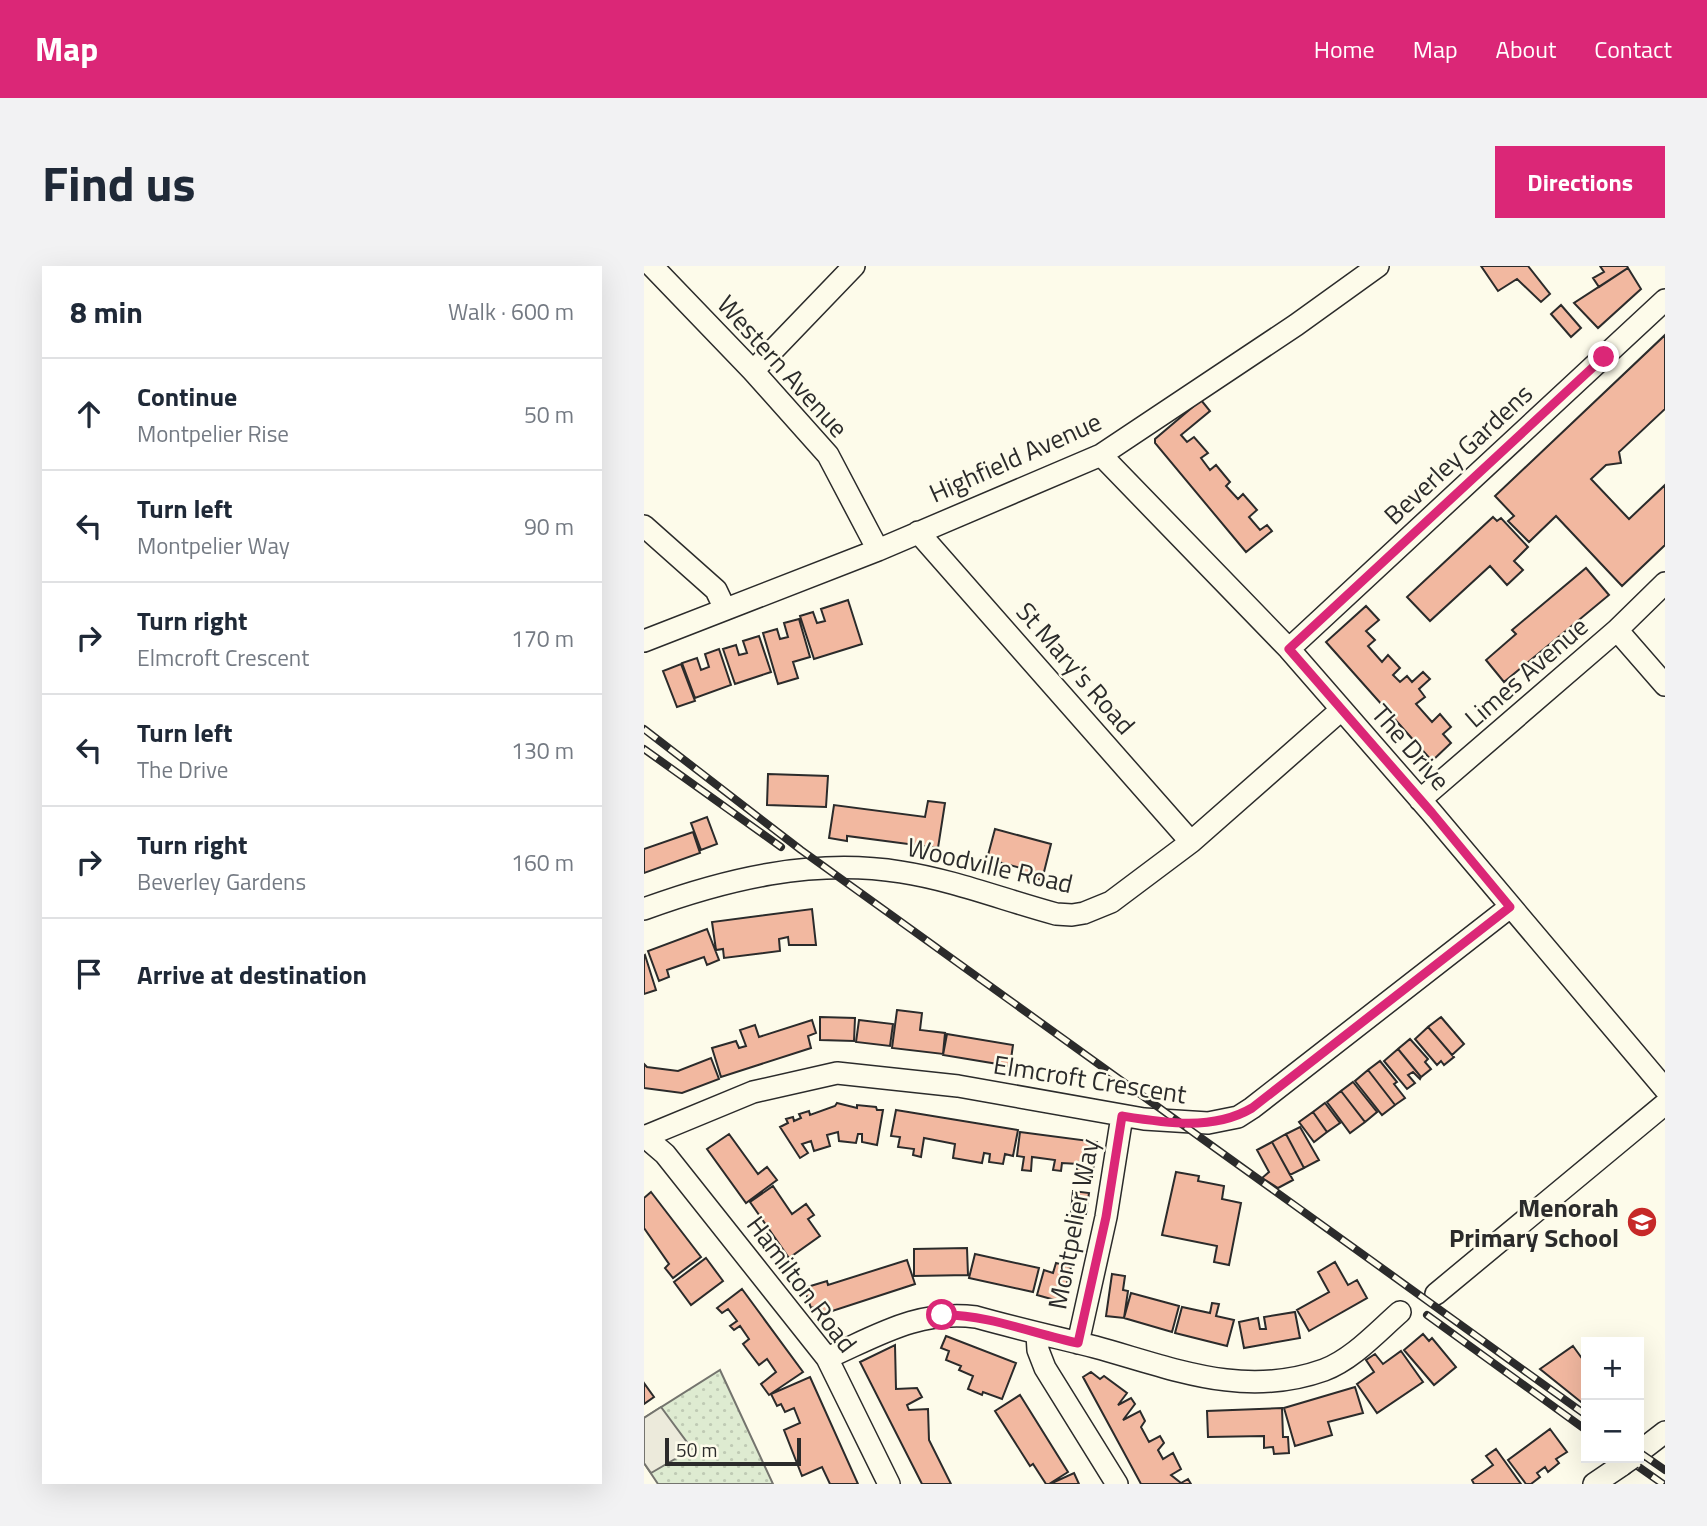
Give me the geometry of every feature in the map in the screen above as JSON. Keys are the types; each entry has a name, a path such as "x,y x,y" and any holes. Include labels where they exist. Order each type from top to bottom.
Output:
{"street":[{"name":"Western Avenue","path":"652,266 753,371 828,455 878,550"},
{"path":"753,371 854,266"},
{"name":"Highfield Avenue","path":"644,641 878,550 1101,455 1296,325 1378,266"},
{"name":"Beverley Gardens","path":"1289,649 1665,300"},
{"name":"The Drive","path":"1101,455 1289,649 1665,1089"},
{"path":"644,526 716,590 725,609"},
{"name":"St Mary's Road","path":"918,532 1191,842"},
{"name":"Limes Avenue","path":"1420,800 1617,630 1665,583"},
{"path":"1617,630 1665,685"},
{"name":"Woodville Road","path":"644,909 721,885 797,870 836,867 902,872 1055,914 1072,915 1111,902 1191,842 1341,710"},
{"name":"Elmcroft Crescent","path":"644,1137 753,1092 837,1073 958,1086 1122,1116 1195,1123 1224,1121 1252,1108 1510,907"},
{"path":"1436,1294 1665,1104"},
{"name":"Montpelier Way","path":"1078,1343 1106,1217 1122,1116"},
{"name":"Hamilton Road","path":"644,1137 665,1154 827,1358 889,1484"},
{"path":"827,1358 910,1321 959,1315 976,1317 1211,1379 1236,1383 1267,1382 1300,1377 1326,1369 1364,1343 1399,1312"},
{"path":"1037,1334 1038,1350 1045,1368 1117,1484"},
{"path":"1644,1448 1665,1432"},
{"path":"1594,1484 1624,1463"}],"green space":[{"path":"720,1370 773,1484 658,1484 644,1463 644,1418"}],"shaded area":[{"path":"661,1407 692,1449 651,1473 644,1463 644,1418"}],"building":[{"path":"1481,266 1528,266 1550,294 1541,302 1517,279 1498,291"},
{"path":"1600,266 1628,268 1599,287 1593,278 1604,272"},
{"path":"1628,268 1641,289 1598,328 1574,303"},
{"path":"1561,305 1581,328 1571,337 1551,314"},
{"path":"1665,335 1665,409 1619,452 1621,463 1606,465 1591,479 1629,519 1665,485 1665,545 1622,586 1556,516 1529,542 1508,521 1514,516 1495,496"},
{"path":"1201,400 1210,411 1181,435 1187,442 1194,437 1208,453 1201,458 1210,470 1216,465 1230,482 1226,486 1238,499 1243,494 1257,510 1249,517 1260,530 1267,525 1272,531 1246,552 1155,443 1155,439"},
{"path":"1493,517 1497,521 1501,518 1528,547 1514,561 1523,570 1507,585 1490,566 1430,621 1407,597"},
{"path":"1586,568 1609,595 1504,682 1486,660 1516,634 1512,630"},
{"path":"848,600 862,644 814,659 800,616 813,612 817,623 825,621 821,609"},
{"path":"1366,606 1379,620 1366,631 1375,640 1368,646 1382,662 1388,655 1400,668 1393,675 1400,682 1407,676 1412,682 1423,672 1430,679 1419,689 1425,697 1416,704 1432,722 1440,714 1451,727 1443,734 1451,743 1432,761 1326,642"},
{"path":"799,619 810,657 793,662 798,678 778,684 763,633 777,629 780,639 788,637 784,623"},
{"path":"759,636 771,672 735,684 723,649 736,645 739,655 747,653 743,641"},
{"path":"719,649 731,685 695,698 682,663 697,658 701,670 709,667 705,654"},
{"path":"681,664 695,701 677,707 663,671"},
{"path":"768,774 828,776 826,807 767,805"},
{"path":"928,801 945,803 938,848 847,836 847,841 829,838 834,805 925,817"},
{"path":"707,817 717,844 701,850 691,823"},
{"path":"995,829 1051,844 1042,880 1022,875 1021,868 987,859"},
{"path":"693,832 700,853 644,873 644,849"},
{"path":"812,909 816,945 789,945 788,937 779,939 780,951 724,958 723,949 716,950 712,922"},
{"path":"707,929 719,960 707,965 704,957 667,970 669,977 659,981 648,951"},
{"path":"644,956 656,990 644,994"},
{"path":"897,1010 922,1013 920,1030 945,1033 943,1054 892,1048"},
{"path":"820,1017 855,1018 854,1041 820,1040"},
{"path":"1441,1017 1464,1044 1452,1055 1428,1027"},
{"path":"812,1020 816,1033 808,1036 811,1048 721,1077 712,1048 736,1041 739,1048 746,1046 740,1030 755,1025 759,1037"},
{"path":"859,1020 893,1024 890,1046 856,1042"},
{"path":"1428,1027 1454,1057 1444,1065 1441,1061 1437,1065 1415,1039"},
{"path":"947,1034 1013,1045 1010,1066 943,1055"},
{"path":"1410,1039 1428,1059 1425,1062 1431,1069 1421,1077 1398,1049"},
{"path":"1398,1049 1421,1077 1420,1079 1413,1072 1408,1075 1415,1083 1407,1089 1384,1061"},
{"path":"711,1058 719,1079 682,1093 644,1088 644,1064 647,1067 678,1071"},
{"path":"1380,1061 1397,1082 1394,1084 1405,1098 1395,1105 1368,1070"},
{"path":"1368,1070 1395,1105 1382,1115 1355,1081"},
{"path":"1353,1082 1377,1112 1365,1122 1341,1091"},
{"path":"1341,1091 1365,1122 1350,1133 1327,1102"},
{"path":"837,1103 883,1110 877,1145 862,1142 862,1134 858,1134 856,1143 839,1141 838,1132 827,1135 830,1146 814,1151 811,1141 802,1144 808,1153 800,1158 780,1127 788,1123 786,1119 793,1117 794,1121 801,1118 799,1114 809,1111 810,1115"},
{"path":"1325,1103 1340,1123 1327,1132 1313,1112"},
{"path":"896,1110 1018,1130 1013,1156 1005,1154 1003,1164 989,1162 990,1154 984,1153 982,1163 953,1158 955,1144 924,1138 921,1157 913,1155 914,1149 898,1147 900,1137 891,1136"},
{"path":"1313,1112 1327,1132 1314,1142 1299,1122"},
{"path":"1300,1127 1319,1160 1304,1168 1286,1134"},
{"path":"1020,1132 1097,1142 1092,1177 1076,1175 1078,1164 1062,1163 1061,1171 1053,1170 1055,1160 1032,1157 1031,1171 1022,1170 1024,1157 1017,1156"},
{"path":"729,1134 758,1174 767,1167 777,1180 746,1203 707,1149"},
{"path":"1286,1134 1304,1168 1290,1175 1272,1142"},
{"path":"1272,1142 1293,1180 1278,1188 1262,1178 1269,1172 1257,1150"},
{"path":"1176,1172 1199,1176 1198,1181 1224,1186 1222,1199 1241,1203 1229,1265 1214,1262 1217,1246 1162,1235"},
{"path":"773,1186 792,1214 806,1204 814,1215 808,1219 820,1236 789,1258 750,1202"},
{"path":"1073,1191 1089,1193 1086,1214 1071,1212"},
{"path":"651,1192 701,1257 673,1278 665,1268 669,1264 644,1228 644,1198"},
{"path":"967,1248 968,1275 914,1276 914,1249"},
{"path":"975,1254 1039,1268 1033,1292 969,1278"},
{"path":"706,1258 723,1281 691,1305 674,1282"},
{"path":"907,1260 915,1284 820,1315 818,1306 811,1308 804,1288 827,1281 828,1285"},
{"path":"1335,1262 1348,1285 1357,1280 1367,1298 1309,1331 1297,1310 1329,1292 1318,1272"},
{"path":"1056,1263 1071,1267 1062,1302 1037,1295 1044,1270 1053,1273"},
{"path":"1112,1274 1125,1276 1123,1290 1128,1291 1124,1318 1106,1316"},
{"path":"742,1289 803,1372 769,1395 761,1384 776,1372 767,1359 759,1365 743,1344 749,1339 740,1326 734,1330 730,1326 737,1321 728,1309 722,1313 717,1308"},
{"path":"1131,1293 1179,1306 1172,1332 1124,1318"},
{"path":"1212,1303 1219,1304 1216,1316 1234,1320 1227,1346 1175,1333 1182,1307 1210,1313"},
{"path":"1295,1312 1300,1338 1244,1348 1239,1322 1258,1318 1260,1329 1266,1329 1264,1317"},
{"path":"1423,1334 1429,1341 1432,1338 1456,1367 1434,1385 1404,1350"},
{"path":"946,1336 1016,1363 1002,1399 968,1389 973,1376 959,1370 961,1366 946,1360 949,1351 941,1348"},
{"path":"895,1345 896,1389 917,1388 922,1397 907,1405 909,1410 928,1409 929,1440 951,1484 922,1484 860,1362"},
{"path":"1573,1346 1581,1357 1581,1402 1540,1369"},
{"path":"1401,1351 1423,1382 1377,1413 1357,1384 1374,1372 1366,1360 1375,1354 1383,1364"},
{"path":"1091,1372 1100,1379 1104,1376 1127,1393 1118,1405 1131,1398 1135,1404 1123,1420 1140,1411 1145,1421 1141,1427 1149,1442 1160,1436 1164,1443 1158,1450 1163,1459 1173,1453 1181,1469 1171,1475 1181,1483 1188,1479 1191,1484 1141,1484 1083,1377"},
{"path":"810,1377 858,1484 830,1484 822,1467 802,1476 784,1430 800,1423 794,1408 785,1412 781,1404 777,1406 771,1394"},
{"path":"644,1383 654,1397 644,1404"},
{"path":"1355,1387 1363,1413 1328,1422 1332,1435 1295,1446 1284,1408"},
{"path":"1020,1395 1068,1472 1049,1484 1046,1484 1033,1464 1030,1466 995,1411"},
{"path":"1282,1408 1283,1437 1288,1437 1289,1453 1274,1454 1273,1447 1264,1448 1264,1436 1208,1437 1207,1411"},
{"path":"1550,1429 1567,1452 1556,1459 1559,1463 1548,1472 1545,1467 1537,1473 1540,1477 1531,1484 1526,1484 1508,1460"},
{"path":"1496,1449 1521,1484 1474,1484 1472,1480 1493,1465 1486,1456"},
{"path":"1074,1473 1079,1484 1050,1484"}],"railway":[{"path":"644,729 801,850 1581,1411"},
{"path":"644,749 781,847"},
{"path":"1427,1315 1581,1426"},
{"path":"1644,1455 1665,1470"},
{"path":"1633,1463 1663,1484"}],"place":[{"name":"Menorah Primary School","path":"1642,1222"}],"route":[{"path":"942,1315 976,1317 1078,1343 1106,1217 1122,1116 1195,1123 1224,1121 1237,1117 1510,907 1289,649 1604,357"}]}
